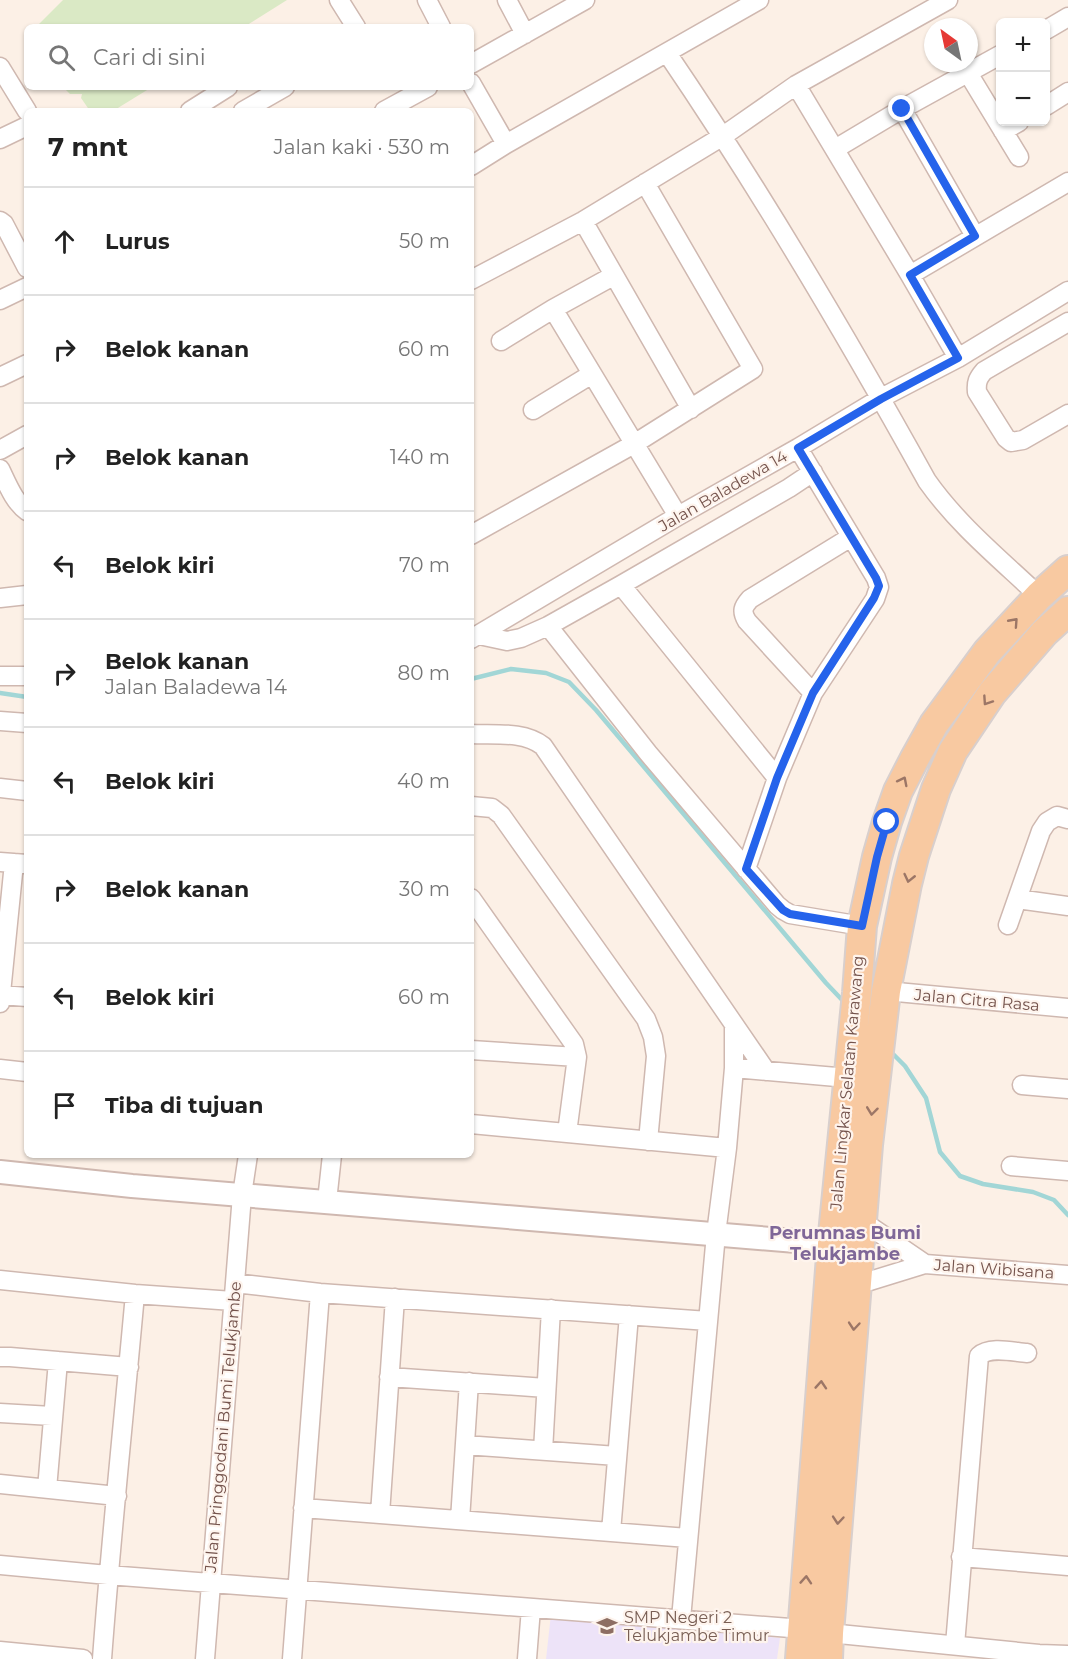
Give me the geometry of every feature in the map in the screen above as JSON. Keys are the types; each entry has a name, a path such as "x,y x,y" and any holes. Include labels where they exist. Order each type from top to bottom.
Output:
{"main road":[{"name":"Jalan Lingkar Selatan Karawang","path":"820,1640 832,1244 862,926 877,857 898,791 934,724 987,652 1039,596 1068,570"},
{"name":"Jalan Lingkar Selatan Karawang","path":"800,1659 820,1640 857,1286 868,1145 886,991 914,856 936,789 953,751 992,693 1044,633 1068,611"}],"street":[{"path":"339,0 354,24"},
{"path":"427,0 439,24"},
{"path":"507,0 525,34"},
{"path":"474,62 585,0"},
{"path":"474,164 759,0"},
{"path":"474,278 583,221 723,136 796,85 948,0"},
{"path":"1050,28 1068,17"},
{"path":"667,53 723,136 813,281 927,481 964,525 1039,596"},
{"path":"835,149 996,57"},
{"path":"0,68 25,108"},
{"path":"968,73 1019,157"},
{"path":"796,85 958,358"},
{"path":"474,87 506,144"},
{"path":"195,108 223,90"},
{"path":"248,108 280,90"},
{"path":"386,108 396,94 414,90"},
{"path":"1050,103 1068,92"},
{"path":"902,109 975,236"},
{"path":"1003,131 1012,126"},
{"path":"0,139 24,127"},
{"path":"910,275 1068,182"},
{"path":"474,533 634,444 753,369 645,183"},
{"path":"0,221 4,224 24,262"},
{"path":"583,221 692,408"},
{"path":"501,341 613,276"},
{"path":"0,300 24,288"},
{"name":"Jalan Baladewa 14","path":"475,637 678,516 881,399 958,358 1068,291"},
{"path":"553,309 678,516"},
{"path":"1068,322 984,371 976,383 977,392 1006,438 1011,442 1023,440 1068,414"},
{"path":"0,377 24,365"},
{"path":"533,410 592,374"},
{"path":"0,450 24,437"},
{"path":"746,869 777,778 813,693 878,593 879,586 798,448"},
{"path":"0,469 17,501 24,508"},
{"path":"475,637 507,641 521,638 548,626 813,472"},
{"path":"813,693 742,614 744,606 750,599 851,537"},
{"path":"621,585 777,778"},
{"path":"0,598 24,596"},
{"path":"548,626 648,753 783,910 790,914 862,926"},
{"path":"0,676 24,676"},
{"path":"0,721 24,723"},
{"path":"474,734 526,737 536,740 543,746 766,1071"},
{"path":"0,788 24,791"},
{"path":"474,806 492,808 501,815 646,1019 651,1029 656,1056 648,1141"},
{"path":"1008,925 1041,831 1051,819 1061,816 1068,819"},
{"path":"14,863 0,999 24,997"},
{"path":"1017,899 1068,906"},
{"path":"474,902 574,1044 577,1057 567,1133"},
{"name":"Jalan Citra Rasa","path":"886,991 1068,1008"},
{"path":"681,1619 716,1234 727,1148 734,1068 734,1025"},
{"path":"474,1050 577,1057"},
{"path":"734,1068 848,1078"},
{"path":"0,1069 24,1071"},
{"path":"1022,1086 1068,1089"},
{"path":"474,1124 727,1148"},
{"name":"Jalan Pringgodani Bumi Telukjambe","path":"205,1659 242,1195 248,1158"},
{"path":"327,1201 332,1158"},
{"path":"1011,1166 1068,1171"},
{"path":"0,1172 132,1186 832,1244"},
{"path":"862,1221 925,1264"},
{"path":"857,1286 925,1264"},
{"name":"Jalan Wibisana","path":"925,1264 1066,1274"},
{"path":"0,1280 135,1294 320,1293 708,1321"},
{"path":"291,1659 320,1293"},
{"path":"102,1659 135,1294"},
{"path":"380,1514 395,1298"},
{"path":"543,1450 551,1309"},
{"path":"611,1532 629,1315"},
{"path":"955,1645 979,1356 984,1352 992,1351 1028,1353"},
{"path":"0,1357 129,1366"},
{"path":"47,1489 57,1361"},
{"path":"389,1377 546,1388"},
{"path":"460,1520 469,1382"},
{"path":"0,1413 52,1416"},
{"path":"465,1445 617,1456"},
{"path":"0,1484 117,1497"},
{"path":"303,1508 688,1538"},
{"path":"961,1557 1068,1566"},
{"path":"0,1565 681,1619 820,1640 955,1645 1039,1656 1068,1655"},
{"path":"527,1659 531,1608"},
{"path":"0,1651 23,1656 83,1659"}],"shaded area":[{"name":"SMP Negeri 2 Telukjambe Timur","path":"551,1614 780,1638 777,1659 546,1659"}],"green space":[{"path":"63,0 287,0 249,24 39,24"},
{"path":"66,90 147,90 118,108 88,108 81,98 82,94 70,94"}],"waterway":[{"path":"474,678 511,669 546,673 569,682 596,710 845,1003"},
{"path":"0,693 24,697"},
{"path":"890,1051 905,1066 926,1098 940,1152 960,1176 983,1184 1033,1192 1054,1200 1068,1215"}],"place":[{"name":"SMP Negeri 2 Telukjambe Timur","path":"607,1626"}],"district":[{"name":"Perumnas Bumi Telukjambe","path":"845,1243"}],"route":[{"path":"887,822 862,926 790,914 777,905 746,869 777,778 813,693 878,593 879,586 798,448 881,399 958,358 910,275 975,236 902,109"}]}
